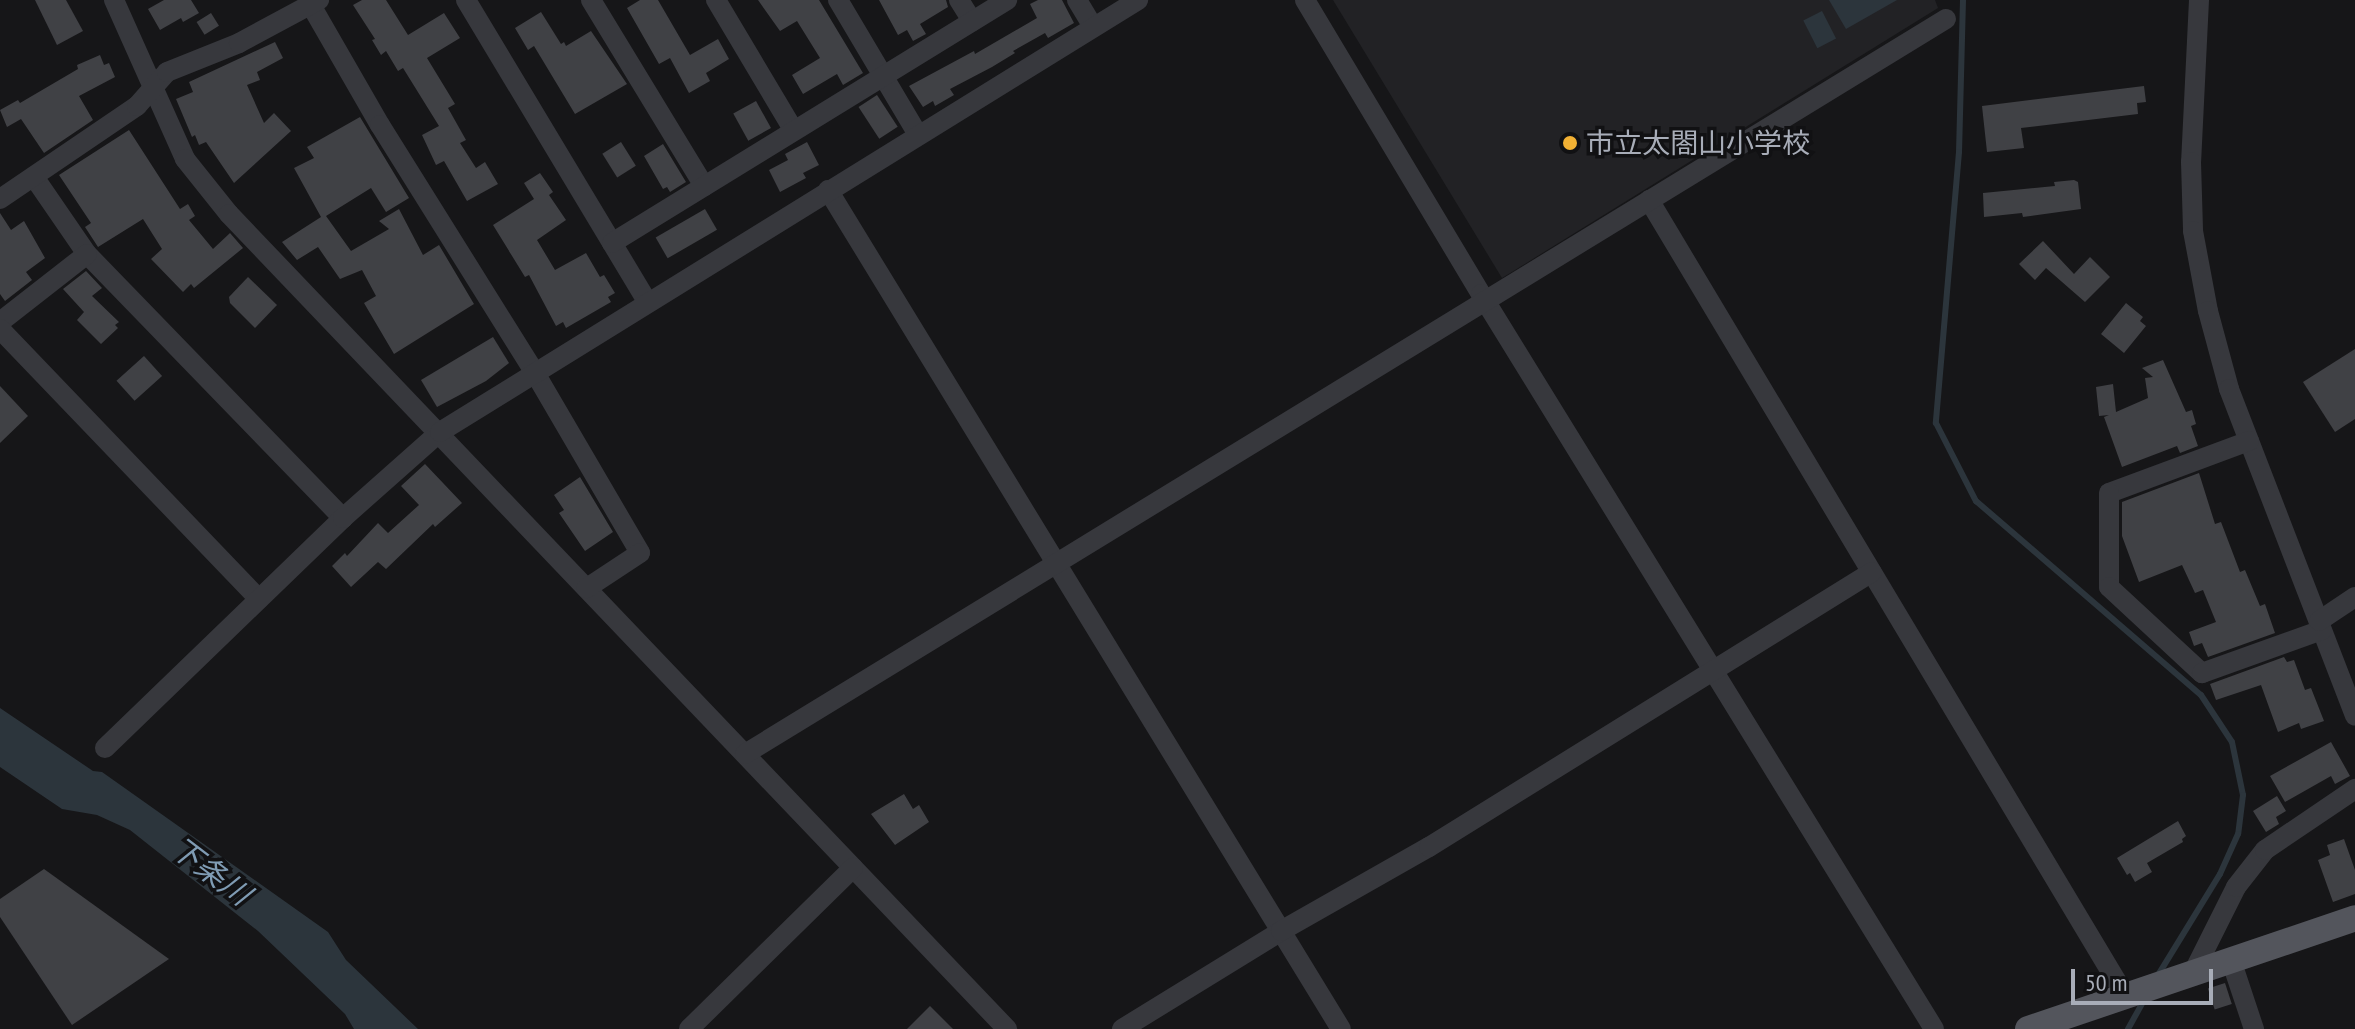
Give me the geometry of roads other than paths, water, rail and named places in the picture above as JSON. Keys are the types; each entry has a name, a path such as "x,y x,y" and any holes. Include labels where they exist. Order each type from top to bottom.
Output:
{"main road":[{"path":"2028,1029 2355,918"}],"street":[{"path":"114,0 193,172 229,214 1007,1029"},
{"path":"466,0 648,303"},
{"path":"591,0 704,186"},
{"path":"716,0 794,131"},
{"path":"838,0 918,135"},
{"path":"959,0 972,21"},
{"path":"612,243 1007,0"},
{"path":"1077,0 1093,27"},
{"path":"105,748 343,518 440,432 1138,0"},
{"path":"1305,0 1486,302 1934,1029"},
{"path":"2199,0 2191,162 2193,231 2215,337 2249,441 2355,716"},
{"path":"0,199 137,106 167,72 239,43 312,2 640,553 587,588"},
{"path":"745,754 1946,19"},
{"path":"34,177 87,254 343,518"},
{"path":"828,190 1341,1029"},
{"path":"1649,200 2130,995"},
{"path":"0,322 87,254"},
{"path":"0,329 259,599"},
{"path":"2249,441 2109,493 2109,587 2202,673 2321,626 2355,597"},
{"path":"1122,1029 1281,931 1429,847 1872,572"},
{"path":"2188,975 2236,887 2265,850 2355,789"},
{"path":"689,1029 853,868"},
{"path":"2231,960 2254,1029"}],"water":[{"path":"1829,0 1897,0 1846,29"},
{"path":"1822,11 1836,39 1817,48 1803,21"},
{"name":"下条川","path":"0,708 93,771 102,772 328,932 346,960 418,1029 354,1029 345,1014 258,931 130,830 97,815 62,809 0,767"}],"waterway":[{"path":"1963,0 1959,152 1936,423 1976,501 2201,695 2232,742 2243,795 2238,834 2220,874 2157,977"},
{"path":"2128,1029 2146,997"}],"place":[{"name":"市立太閤山小学校","path":"1570,143"}]}
